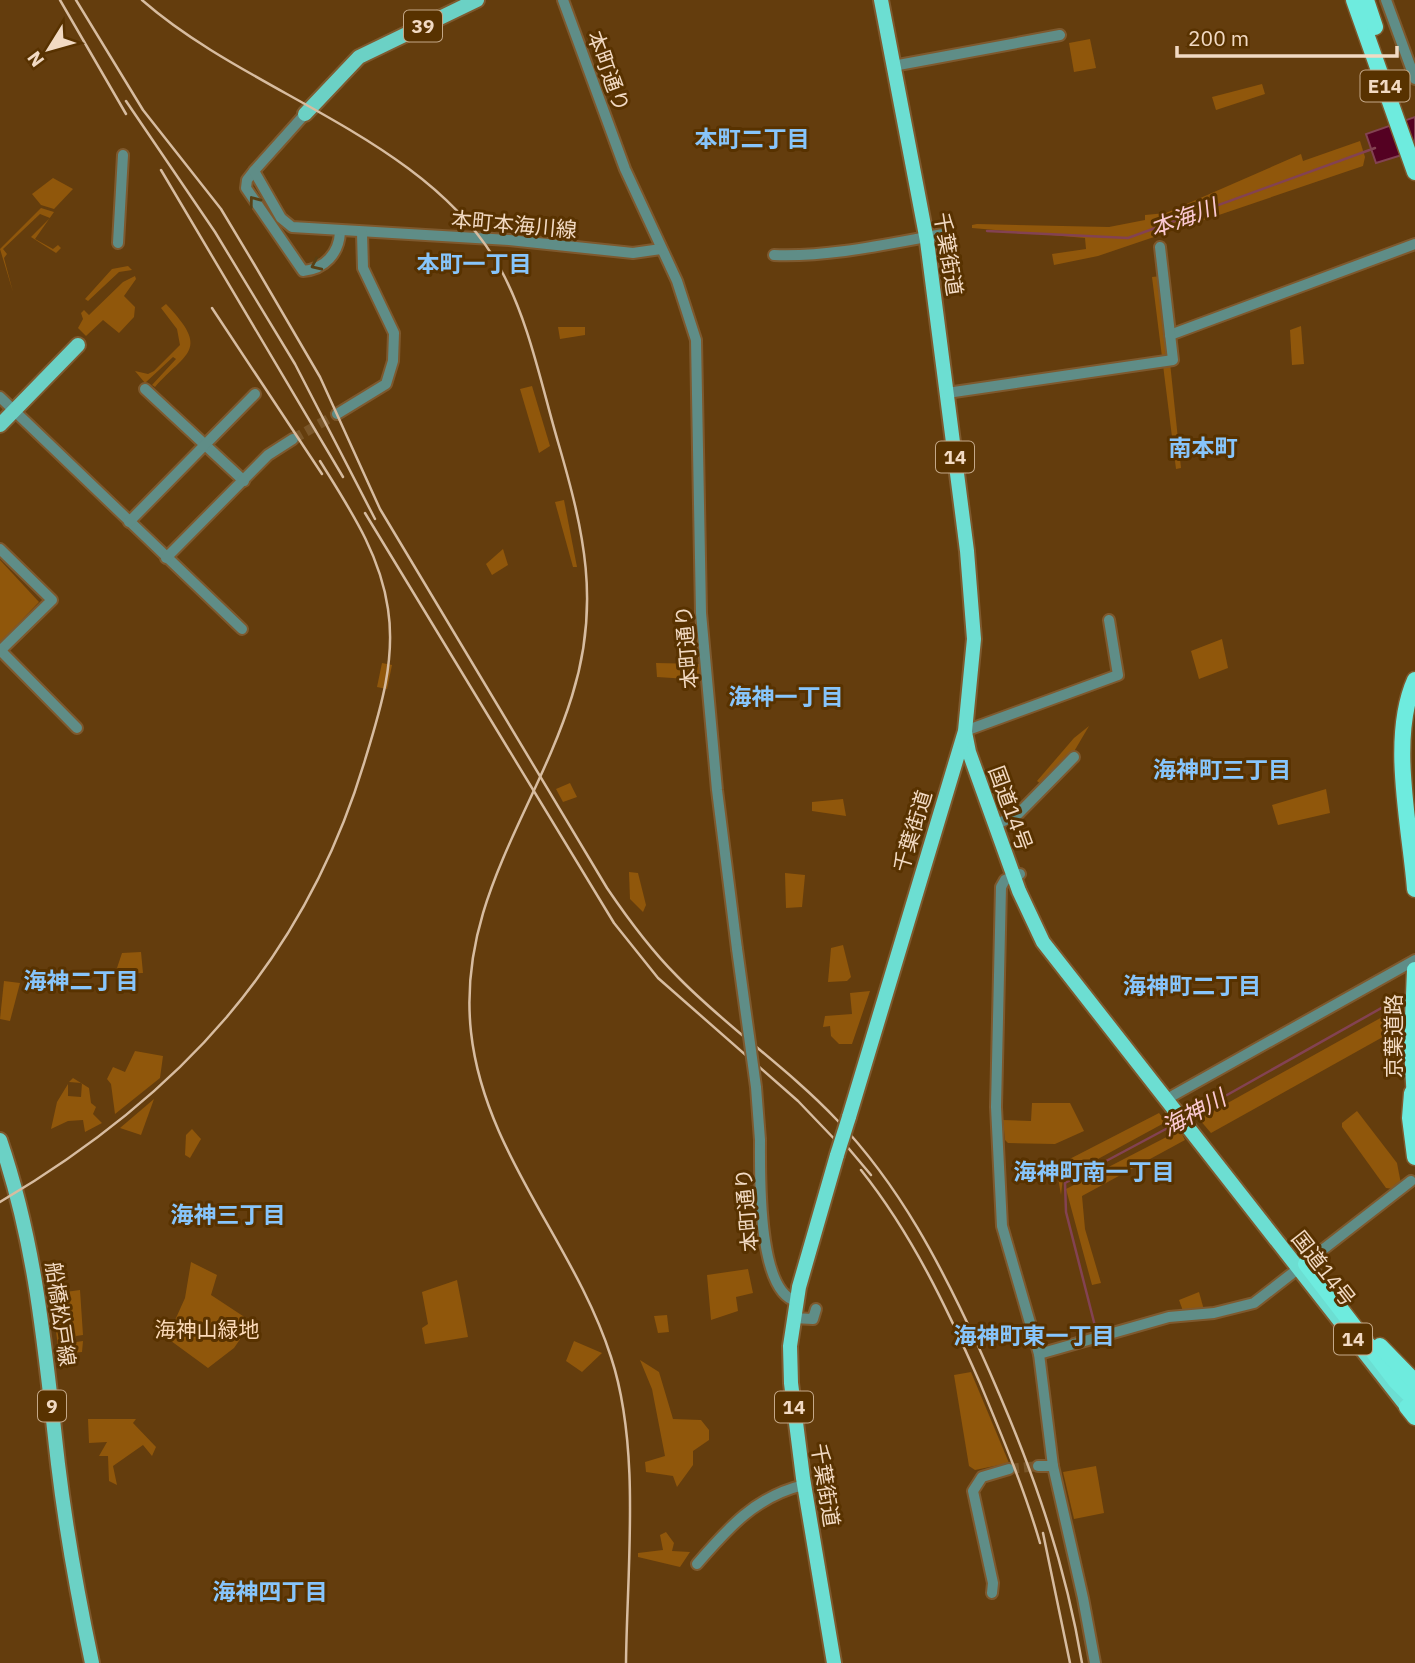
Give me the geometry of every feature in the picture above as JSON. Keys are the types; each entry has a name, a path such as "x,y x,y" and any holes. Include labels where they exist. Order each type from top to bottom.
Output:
{"highway":[{"name":"千葉街道","path":"834,1663 804,1485 791,1383 793,1318 837,1155 965,731 974,639 947,393 926,237 881,0"},
{"name":"E14","path":"1354,0 1415,172"},
{"name":"E14","path":"1366,0 1415,139"},
{"path":"1415,680 1407,698 1403,759 1415,889"},
{"name":"国道14号","path":"965,731 981,784 999,824"},
{"name":"国道14号","path":"965,731 977,750 1017,875 1060,955 1172,1104 1412,1408"},
{"path":"948,783 964,775 981,784"},
{"name":"京葉道路","path":"1415,970 1415,1102"},
{"path":"1413,1083 1410,1118 1415,1157"},
{"name":"14","path":"1302,1267 1341,1308 1395,1380 1412,1408"},
{"path":"1341,1308 1415,1382"}],"main road":[{"name":"39","path":"305,114 359,57 477,0"},
{"path":"0,425 78,345"},
{"name":"船橋松戸線","path":"0,1140 24,1217 42,1310 64,1511 92,1663"}],"street":[{"name":"本町通り","path":"563,0 625,169 689,312 698,349 701,613 716,779 756,1087 761,1193 768,1256 781,1292 796,1301"},
{"path":"1386,0 1415,79"},
{"path":"893,66 1060,35"},
{"path":"305,114 245,184 248,193 300,268 312,269 332,257 338,247 340,232"},
{"path":"118,243 123,155"},
{"name":"本町本海川線","path":"254,171 288,225 340,232 509,240 633,253 662,249"},
{"path":"337,414 386,384 393,361 394,333 363,268 362,233"},
{"path":"774,255 803,256 845,251 943,234"},
{"path":"1170,335 1415,244"},
{"path":"947,393 1172,360 1160,247"},
{"path":"145,389 244,481"},
{"path":"129,522 255,394"},
{"path":"0,397 242,629"},
{"path":"166,558 274,450 293,439"},
{"path":"0,549 51,600 1,650 77,728"},
{"path":"965,731 1036,708 1118,675 1109,620"},
{"path":"999,824 1018,814 1074,757"},
{"path":"1017,875 1001,887 996,1107 1002,1226 1039,1354 1053,1466 1083,1598 1094,1663"},
{"path":"1172,1104 1415,960"},
{"path":"1039,1354 1169,1317 1237,1309 1264,1298 1411,1181"},
{"path":"793,1318 813,1319 816,1308"},
{"path":"1038,1466 1053,1466"},
{"path":"992,1593 993,1583 973,1491 982,1477 1009,1469"},
{"path":"697,1564 723,1531 755,1506 773,1494 804,1485"}],"green space":[{"path":"1090,39 1096,68 1074,72 1069,43"},
{"path":"1262,84 1265,94 1216,110 1212,97"},
{"path":"1360,141 1365,157 1363,166 1098,256 1054,265 1052,254 1086,249 1085,238 972,228 972,225 977,224 1109,227 1145,220 1145,215 1166,213 1301,154 1303,161"},
{"path":"53,178 73,189 54,209 41,205 32,194"},
{"path":"41,208 54,212 50,218 40,214 3,249 7,254 4,258 13,292 0,249"},
{"path":"49,219 35,239 53,249 58,245 61,248 56,253 31,237"},
{"path":"128,266 132,270 119,272 88,301 85,299 112,269"},
{"path":"135,276 136,279 124,296 135,307 134,317 119,333 103,320 86,336 78,328 83,319 81,313 84,310 89,315 123,282"},
{"path":"1161,276 1181,468 1176,469 1152,277"},
{"path":"166,304 188,332 189,350 155,387 152,385 176,359 173,357 145,383 135,371 148,374 154,371 180,345 177,329 161,308"},
{"path":"1301,326 1304,364 1292,365 1290,330"},
{"path":"558,327 585,327 585,335 560,339"},
{"path":"532,386 550,446 539,453 520,389"},
{"path":"564,500 577,567 573,567 555,502"},
{"path":"503,549 508,565 492,575 486,564"},
{"path":"0,560 39,602 0,643"},
{"path":"1222,639 1228,668 1199,679 1191,651"},
{"path":"382,663 392,665 387,689 377,687"},
{"path":"656,663 701,664 702,674 689,674 688,679 657,677"},
{"path":"1089,726 1072,755 1042,785 1037,781 1074,738"},
{"path":"570,783 577,797 563,802 556,789"},
{"path":"1326,789 1330,813 1278,825 1272,805"},
{"path":"843,799 846,816 812,811 812,802"},
{"path":"629,872 638,873 646,905 643,912 630,899"},
{"path":"785,873 805,875 802,907 786,908"},
{"path":"843,945 851,977 847,981 828,982 831,948"},
{"path":"141,952 143,973 115,974 122,953"},
{"path":"4,981 20,983 10,1021 0,1019"},
{"path":"870,991 852,1044 839,1044 831,1036 830,1026 823,1027 825,1016 852,1014 850,993"},
{"path":"1402,1006 1402,1021 1390,1033 1211,1133 1199,1119"},
{"path":"135,1051 163,1056 160,1078 115,1114 111,1084 107,1079 113,1067 125,1072"},
{"path":"68,1084 68,1096 81,1097 82,1084 89,1088 91,1103 96,1107 93,1114 102,1123 85,1132 83,1120 68,1121 51,1129 57,1102"},
{"path":"154,1099 141,1135 120,1128"},
{"path":"1032,1103 1070,1103 1084,1131 1055,1144 1008,1143 1005,1140 1003,1120 1031,1121"},
{"path":"1357,1111 1397,1163 1401,1184 1394,1189 1386,1188 1342,1127 1342,1123"},
{"path":"1159,1113 1166,1122 1063,1178 1061,1195 1056,1166"},
{"path":"192,1129 201,1139 190,1158 185,1155 186,1135"},
{"path":"1180,1130 1185,1140 1082,1196 1085,1229 1101,1283 1092,1285 1066,1189"},
{"name":"海神山緑地","path":"191,1262 217,1275 211,1295 252,1322 234,1348 208,1368 167,1338 185,1298"},
{"path":"748,1269 753,1293 736,1297 738,1311 711,1320 707,1275"},
{"path":"457,1280 468,1337 425,1344 422,1328 428,1324 422,1292"},
{"path":"80,1290 83,1335 76,1336 76,1342 83,1341 82,1352 59,1354 51,1294"},
{"path":"1199,1292 1204,1310 1183,1311 1179,1300"},
{"path":"667,1315 669,1332 658,1333 654,1316"},
{"path":"574,1341 602,1353 582,1372 566,1361"},
{"path":"640,1360 659,1372 673,1419 701,1420 709,1430 709,1440 693,1451 693,1465 677,1487 673,1476 646,1472 645,1462 665,1456 652,1389"},
{"path":"971,1372 1009,1463 975,1470 969,1466 954,1375"},
{"path":"88,1419 136,1419 133,1423 156,1447 152,1456 143,1445 113,1466 117,1485 109,1481 108,1456 99,1456 107,1442 89,1443"},
{"path":"1096,1466 1104,1513 1074,1519 1063,1472"},
{"path":"666,1532 674,1543 672,1551 690,1552 680,1567 638,1557 638,1553 663,1550 660,1535"}],"shaded area":[{"path":"1415,117 1415,151 1376,163 1366,134"}],"waterway":[{"name":"本海川","path":"987,231 1128,238 1375,148"},
{"name":"海神川","path":"1188,1117 1408,993"},
{"name":"海神川","path":"1096,1330 1066,1212 1065,1183 1179,1122"}],"tunnel":[{"path":"293,439 337,414"},
{"path":"1009,1469 1038,1466"}],"railway":[{"path":"60,0 126,114"},
{"path":"76,0 143,110 221,209 254,264 320,377 380,509 615,900 648,944 695,994 798,1082 837,1120 860,1145 900,1199 950,1287 1012,1425 1053,1541 1082,1663"},
{"path":"142,0 185,33 233,64 384,151 429,185 468,223 500,268 519,309 534,353 582,537 586,568 586,630 572,696 557,738 487,900 476,941 470,985 471,1032 479,1076 493,1118 595,1316 611,1357 620,1392 626,1430 630,1509 626,1663"},
{"path":"126,101 215,232 295,364 375,519"},
{"path":"161,170 343,477"},
{"path":"212,308 322,474"},
{"path":"0,1202 64,1161 124,1117 178,1069 227,1017 270,960 308,899 339,832 365,760 381,704 388,667 390,628 384,588 371,550 320,461"},
{"path":"365,513 614,923 658,978 798,1101 843,1148"},
{"path":"839,1137 871,1175"},
{"path":"861,1170 912,1246 955,1327 1004,1442 1040,1543"},
{"path":"1043,1533 1070,1663"}],"district":[{"name":"本町二丁目","path":"752,138"},
{"name":"本町一丁目","path":"474,263"},
{"name":"南本町","path":"1203,447"},
{"name":"海神一丁目","path":"786,696"},
{"name":"海神町三丁目","path":"1222,769"},
{"name":"海神二丁目","path":"81,980"},
{"name":"海神町二丁目","path":"1192,985"},
{"name":"海神町南一丁目","path":"1094,1171"},
{"name":"海神三丁目","path":"228,1214"},
{"name":"海神町東一丁目","path":"1034,1335"},
{"name":"海神四丁目","path":"270,1591"}]}
